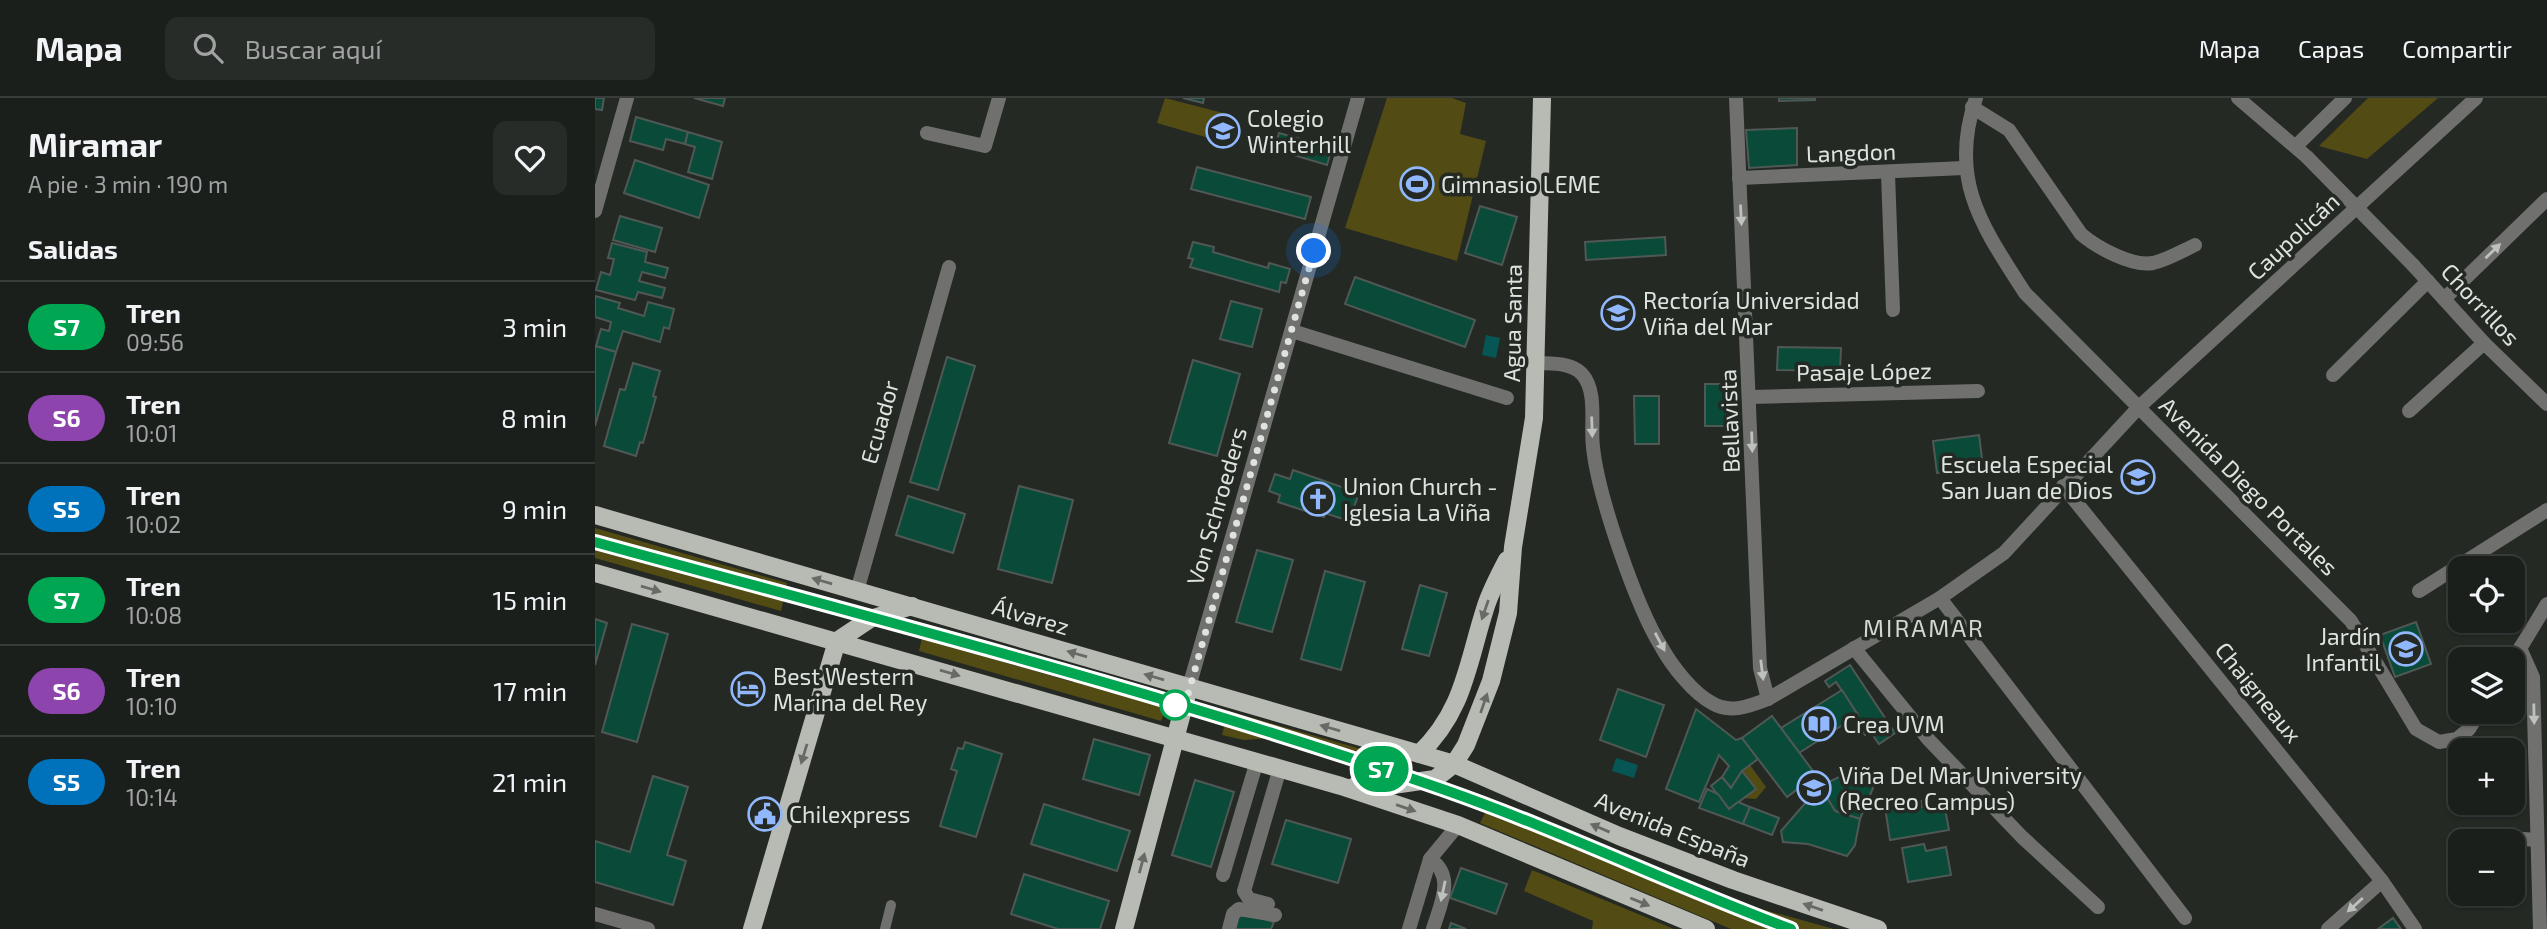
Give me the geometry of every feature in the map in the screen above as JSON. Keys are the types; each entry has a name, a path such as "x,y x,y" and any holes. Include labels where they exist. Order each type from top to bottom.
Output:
{"main road":[{"name":"Agua Santa","path":"1454,764 1481,712 1492,681 1508,613 1513,547 1530,453 1536,363 1542,98"},
{"name":"Álvarez","path":"595,515 1454,764"},
{"name":"Agua Santa","path":"1419,754 1441,730 1459,700 1486,606 1513,547"},
{"path":"595,573 1342,786 1458,825 1706,929"},
{"path":"752,929 837,641 870,619 912,606"},
{"name":"Von Schroeders","path":"1124,929 1189,687"},
{"path":"1342,786 1393,785 1434,779 1454,764"},
{"name":"Avenida España","path":"1454,764 1644,846 1733,880 1878,929"}],"street":[{"path":"595,211 601,166 627,98"},
{"path":"927,134 985,146 999,98"},
{"name":"Von Schroeders","path":"1189,687 1358,98"},
{"name":"Bellavista","path":"1736,98 1751,397 1760,668 1768,699"},
{"name":"Chorrillos","path":"2238,98 2297,145 2484,343 2547,404"},
{"path":"2297,145 2345,98"},
{"name":"Caupolicán","path":"2139,407 2476,98"},
{"path":"2139,407 2025,293 1996,248 1973,201 1964,168 1974,103 2009,130 2088,241 2140,264 2152,263 2195,245"},
{"name":"Langdon","path":"1739,178 1888,174 1964,168"},
{"path":"1888,174 1893,310"},
{"path":"2444,299 2547,199"},
{"name":"Ecuador","path":"857,591 949,268"},
{"path":"2333,375 2428,281"},
{"path":"1291,331 1507,398"},
{"path":"2409,411 2484,343"},
{"name":"Avenida Diego Portales","path":"1536,363 1570,366 1582,374 1590,390 1593,447 1610,516 1640,600 1662,649 1697,692 1713,704 1731,709 1768,699 1940,598 2004,553 2063,486 2139,407 2351,621 2416,729 2439,742 2457,739 2472,724"},
{"name":"Pasaje López","path":"1751,397 1978,391"},
{"name":"Chaigneaux","path":"2063,486 2382,881 2415,929"},
{"path":"2419,591 2547,510"},
{"path":"1940,598 2185,918"},
{"path":"2521,647 2547,604"},
{"path":"1854,648 1929,740 2022,838 2098,907"},
{"path":"2525,666 2533,677 2540,929"},
{"path":"1223,875 1257,761"},
{"path":"1229,929 1233,914 1239,909 1271,910 1249,899 1244,891 1280,768"},
{"path":"1409,929 1430,859 1458,825"},
{"path":"2525,839 2537,840"},
{"path":"1430,859 1442,867 1446,878 1433,929"},
{"path":"2328,929 2382,881"},
{"path":"885,929 891,905"},
{"path":"595,914 648,929"}],"shaded area":[{"path":"1165,98 1227,114 1219,141 1157,123"},
{"name":"Gimnasio LEME","path":"1387,98 1452,98 1466,103 1460,134 1486,141 1457,261 1345,228"},
{"path":"2368,98 2438,98 2367,159 2319,146"},
{"path":"595,528 787,583 781,611 595,558"},
{"path":"922,638 1072,682 1111,680 1171,696 1161,721 919,651"},
{"path":"1228,711 1389,757 1385,768 1288,737 1244,740 1222,735"},
{"path":"1750,765 1766,787 1756,799 1743,798 1755,789 1742,771"},
{"path":"1491,801 1588,849 1696,891 1834,929 1731,929 1480,823"},
{"path":"1532,870 1674,929 1592,929 1593,921 1524,891"}],"water":[{"path":"1486,335 1500,338 1496,358 1482,355"},
{"path":"1616,758 1638,765 1634,778 1612,771"}],"building":[{"path":"595,98 604,98 602,110 595,109"},
{"path":"694,98 725,98 723,106"},
{"path":"1183,98 1204,98 1203,103"},
{"path":"1779,98 1815,98 1815,100 1779,101"},
{"path":"636,117 688,132 685,144 666,139 663,150 630,141"},
{"path":"1797,128 1797,165 1749,168 1746,130"},
{"path":"688,132 722,142 712,179 688,172 695,147 685,144"},
{"path":"1279,133 1332,148 1327,165 1274,149"},
{"path":"635,160 709,185 699,218 624,193"},
{"path":"1197,167 1311,197 1305,219 1191,189"},
{"path":"1480,206 1517,217 1502,265 1465,253"},
{"path":"620,216 662,228 655,252 613,240"},
{"path":"1665,237 1666,255 1586,260 1585,242"},
{"path":"1193,242 1214,247 1213,252 1268,268 1269,263 1290,269 1286,283 1281,282 1279,292 1190,267 1193,259 1188,258"},
{"path":"612,243 647,252 645,262 668,268 665,278 642,272 639,281 665,288 662,298 638,292 635,300 596,290 601,272 610,275 614,259 608,258"},
{"path":"1355,277 1475,320 1465,347 1345,304"},
{"path":"595,296 620,303 618,308 644,316 648,302 674,309 669,329 664,327 660,342 623,331 616,352 596,346 601,329 609,331 611,322 595,317"},
{"path":"1231,301 1262,309 1252,347 1220,339"},
{"path":"595,346 616,352 595,426"},
{"path":"1778,347 1841,348 1840,371 1777,370"},
{"path":"947,357 975,366 938,490 910,482"},
{"path":"1193,360 1240,374 1217,456 1169,443"},
{"path":"633,363 660,371 653,396 656,397 643,443 640,442 636,456 604,446 620,389 625,390"},
{"path":"1705,384 1731,384 1732,426 1705,426"},
{"path":"1634,396 1659,396 1659,444 1635,444"},
{"path":"1979,435 1983,467 1937,473 1933,441"},
{"name":"Union Church - Iglesia La Viña","path":"1293,470 1359,493 1349,521 1325,513 1324,517 1278,502 1280,495 1269,491 1275,474 1290,479"},
{"path":"1019,486 1073,500 1052,583 998,569"},
{"path":"908,496 965,514 953,553 896,535"},
{"path":"1257,550 1293,560 1272,632 1236,622"},
{"path":"1325,571 1365,582 1341,670 1301,659"},
{"path":"1420,585 1447,593 1429,656 1402,649"},
{"path":"595,619 607,623 595,665"},
{"name":"Jardín Infantil","path":"2416,622 2431,664 2395,677 2380,635"},
{"path":"632,624 668,634 637,742 602,732"},
{"path":"1850,665 1895,733 1879,744 1870,731 1865,735 1854,718 1858,715 1836,682 1829,687 1825,681"},
{"path":"1618,689 1664,705 1646,757 1600,740"},
{"path":"1842,690 1858,715 1799,753 1781,728"},
{"path":"1696,709 1736,740 1742,738 1758,759 1742,771 1731,788 1722,777 1729,766 1719,755 1699,802 1666,789"},
{"path":"1772,716 1816,775 1787,797 1742,738"},
{"path":"1094,739 1150,755 1139,795 1083,779"},
{"path":"965,742 1002,754 976,837 940,826 957,771 951,769 958,748 963,749"},
{"path":"1869,770 1873,778 1868,780 1873,788 1860,819 1835,811 1820,786 1852,771 1862,773"},
{"path":"1742,771 1756,789 1729,809 1711,786 1722,777 1731,788"},
{"path":"653,776 688,787 667,855 686,861 673,905 595,882 595,841 630,852"},
{"path":"1195,780 1234,792 1211,867 1172,855"},
{"path":"1820,786 1835,811 1860,819 1855,845 1847,856 1808,844 1783,842 1781,831"},
{"path":"1707,789 1718,794 1729,809 1738,802 1750,807 1743,824 1699,808"},
{"path":"1921,801 1922,807 1930,806 1931,811 1945,809 1949,830 1890,840 1885,807"},
{"path":"1044,804 1130,831 1117,871 1031,844"},
{"path":"1750,807 1779,818 1772,835 1743,824"},
{"path":"1286,820 1351,839 1338,883 1272,864"},
{"path":"1924,844 1926,851 1946,847 1951,875 1908,882 1902,848"},
{"path":"1461,868 1507,884 1496,914 1450,898"},
{"path":"1024,874 1109,901 1100,929 1058,929 1011,914"},
{"path":"1240,912 1274,922 1271,929 1235,929"},
{"path":"2393,918 2401,929 2378,929"},
{"path":"1451,923 1466,929 1449,929"}],"train":[{"name":"S7","path":"595,542 803,598 1209,715 1408,778 1506,813 1791,929"}],"place":[{"name":"Colegio Winterhill","path":"1223,131"},
{"name":"Gimnasio LEME","path":"1417,184"},
{"name":"Rectoría Universidad Viña del Mar","path":"1618,313"},
{"name":"Escuela Especial San Juan de Dios","path":"2138,477"},
{"name":"Union Church - Iglesia La Viña","path":"1318,499"},
{"name":"Jardín Infantil","path":"2406,649"},
{"name":"Best Western Marina del Rey","path":"748,689"},
{"name":"Crea UVM","path":"1819,724"},
{"name":"Viña Del Mar University (Recreo Campus)","path":"1814,788"},
{"name":"Chilexpress","path":"765,814"}],"district":[{"name":"MIRAMAR","path":"1924,627"}],"route":[{"path":"1175,705 1184,708 1314,251"}]}
